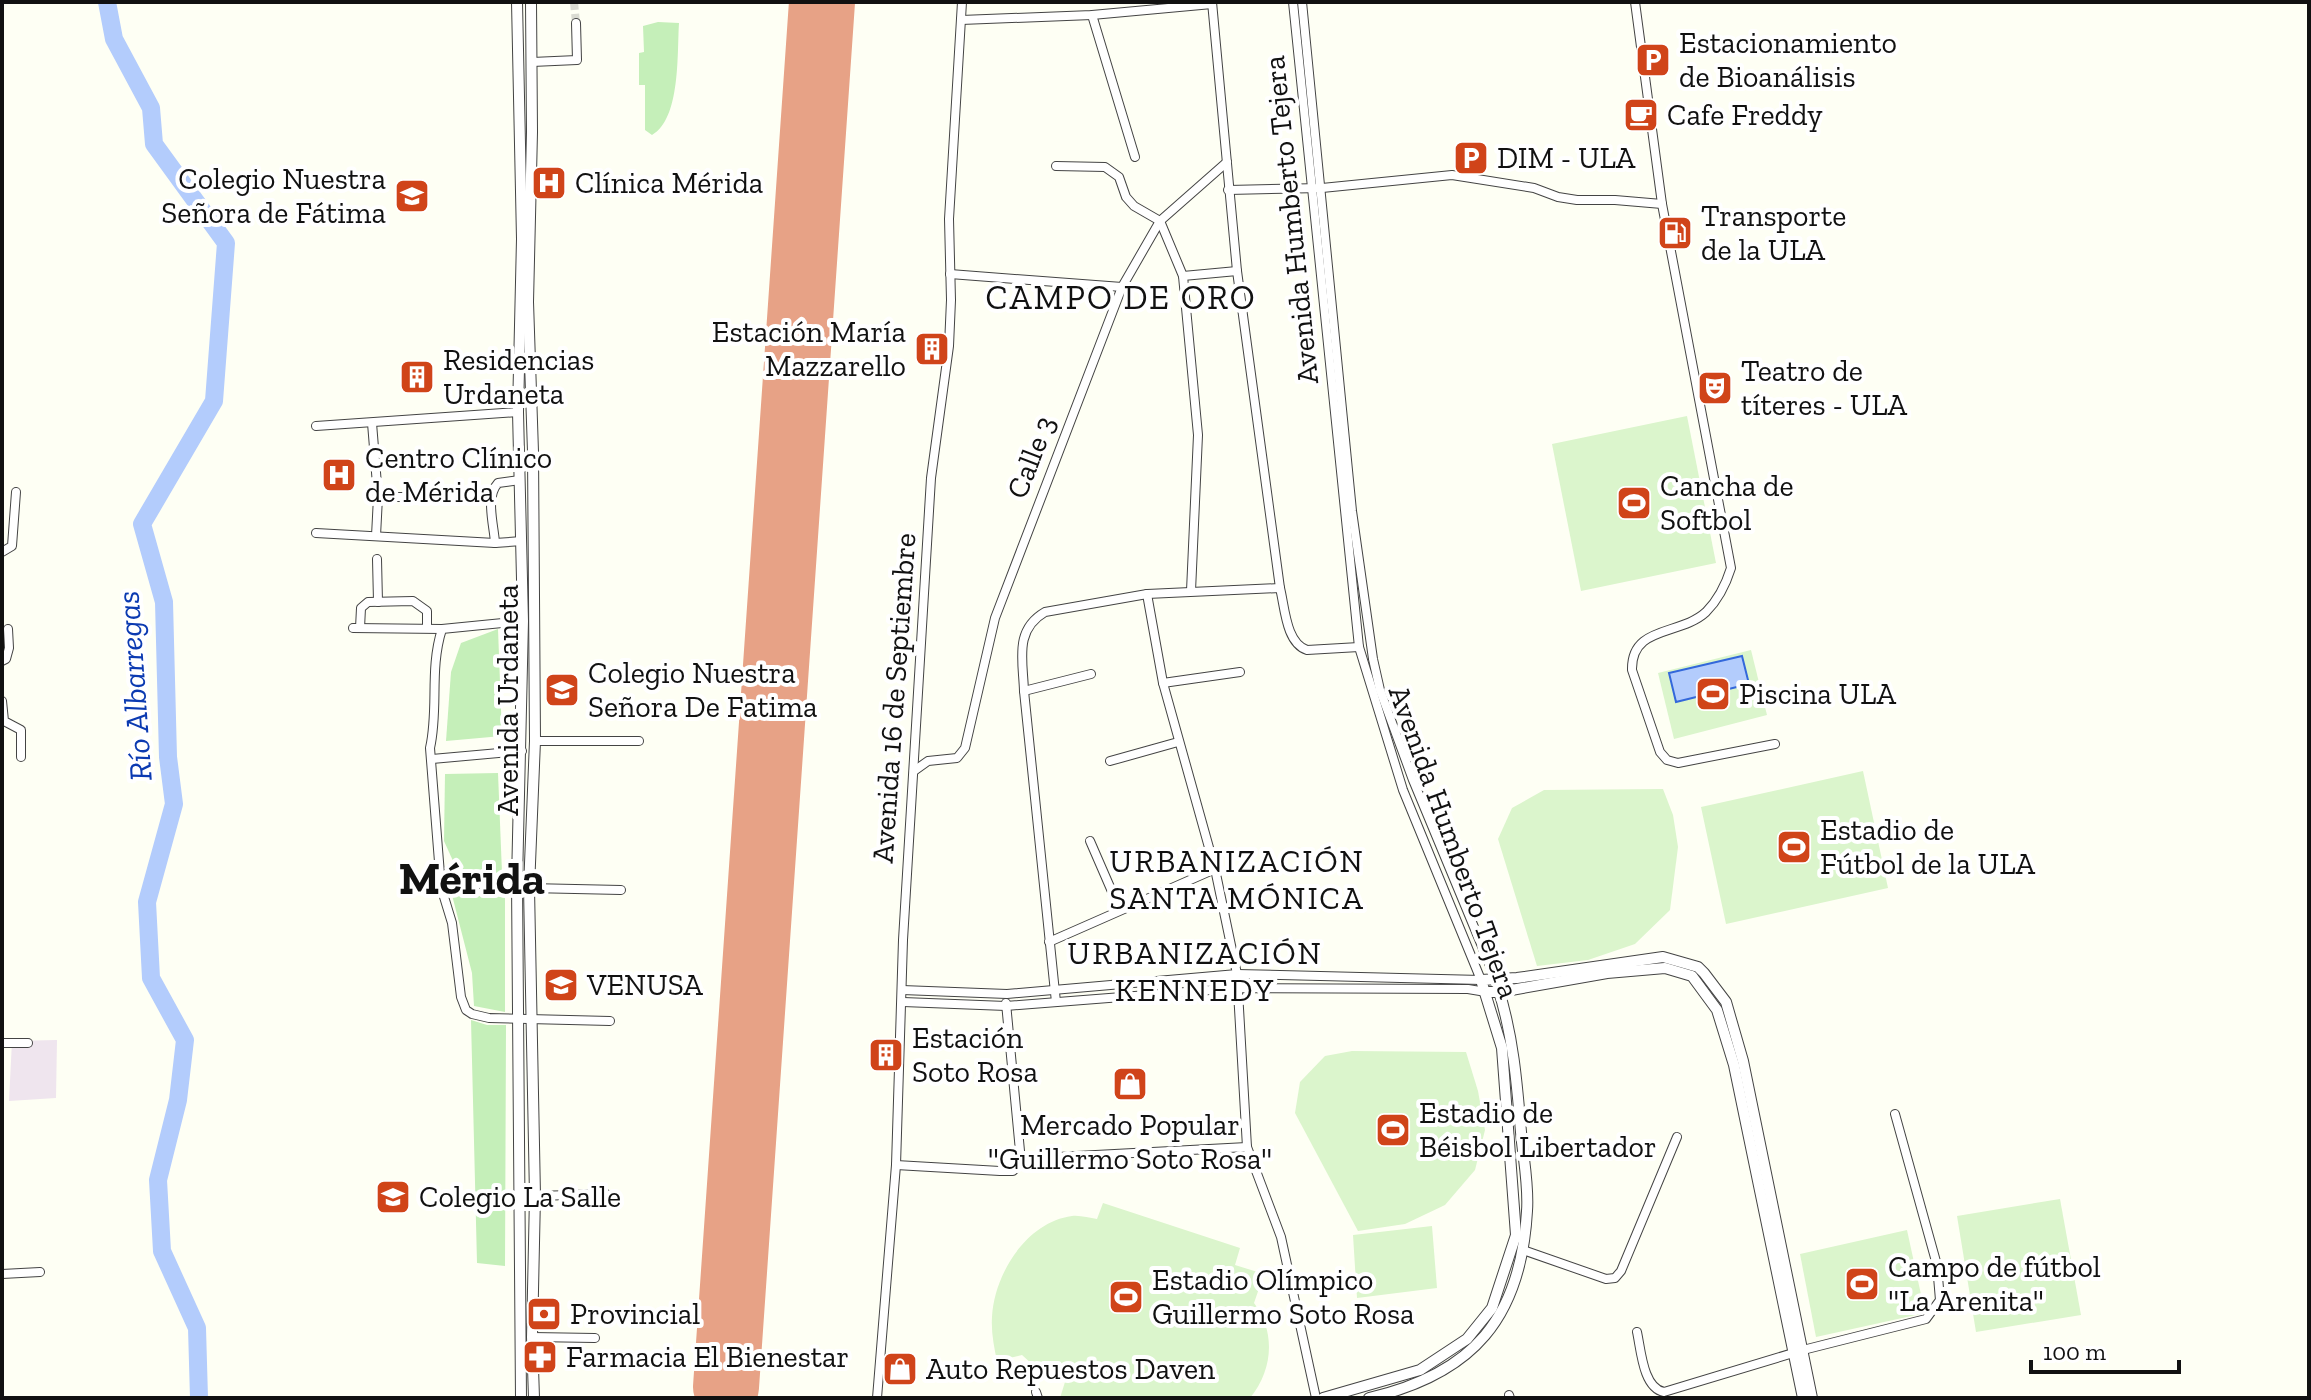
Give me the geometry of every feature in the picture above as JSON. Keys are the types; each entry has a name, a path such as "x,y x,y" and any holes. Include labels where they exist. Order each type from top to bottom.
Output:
{"street":[{"name":"Avenida Urdaneta","path":"517,2 522,239 518,412 523,621 517,881 535,1196 534,1398"},
{"name":"Avenida Urdaneta","path":"521,1398 526,1018 535,741 533,452 528,302 531,2"},
{"name":"Avenida 16 de Septiembre","path":"877,1398 896,1165 904,925 931,478 949,346 949,219 962,2"},
{"name":"Avenida Humberto Tejera","path":"1293,2 1359,647 1403,790 1486,992 1502,1048 1516,1235 1492,1308 1467,1339 1420,1370 1323,1398"},
{"name":"Avenida Humberto Tejera","path":"1302,2 1352,511 1376,674 1413,780 1500,992 1515,1061 1528,1208 1523,1250 1502,1313 1473,1350 1436,1375 1408,1388 1369,1398"},
{"path":"1635,2 1662,204 1731,568 1725,587 1706,611 1693,621 1648,638 1637,646 1632,658 1632,670 1660,752 1667,760 1678,763 1775,744"},
{"path":"961,20 1092,15 1151,6 1212,3 1237,271 1280,588 1293,639 1299,647 1307,650 1359,647"},
{"path":"1092,15 1135,157"},
{"path":"532,62 577,60 576,23"},
{"name":"Calle 3","path":"914,771 928,761 953,760 965,748 995,618 1122,287 1160,221 1227,162"},
{"path":"1056,166 1105,167 1111,170 1119,177 1126,197 1134,206 1160,221 1183,276 1198,435 1191,591"},
{"path":"1228,190 1322,188 1452,175 1534,188 1577,200 1662,204"},
{"path":"1183,276 1237,271"},
{"path":"950,274 1122,287"},
{"path":"316,426 518,412"},
{"path":"372,423 378,497 376,536"},
{"path":"495,543 492,488 498,483 520,480"},
{"path":"2,552 12,546 15,537 16,492"},
{"path":"378,497 448,492"},
{"path":"316,533 495,543 522,541"},
{"path":"377,559 378,602"},
{"path":"1056,1002 1024,691 1023,642 1033,619 1045,612 1147,594 1280,588"},
{"path":"1147,594 1163,683 1215,869 1237,974 1247,1147 1281,1237 1316,1398"},
{"path":"427,628 427,611 419,604 378,602 364,604 356,628 442,629 523,621"},
{"path":"2,661 6,659 9,648 8,629"},
{"path":"442,629 435,652 430,748 441,887 452,923 455,962 466,1010 472,1014 506,1020 610,1021"},
{"path":"1163,683 1240,672"},
{"path":"1024,691 1091,674"},
{"path":"2,701 4,721 21,730 21,757"},
{"path":"535,741 639,741"},
{"path":"1110,761 1178,742"},
{"path":"432,759 522,751"},
{"path":"1090,841 1120,910"},
{"path":"1049,942 1215,869"},
{"path":"441,887 517,881"},
{"path":"529,888 621,890"},
{"path":"902,990 1007,994 1237,974 1496,980 1663,957 1698,967 1726,1002 1743,1061 1798,1353 1803,1398"},
{"path":"903,1002 1006,1006 1237,988 1468,989 1500,992 1607,973 1650,969 1665,968 1692,976 1717,1010 1734,1065 1798,1353 1812,1398"},
{"path":"896,1165 1013,1171 1020,1159 1007,994"},
{"path":"2,1043 28,1043"},
{"path":"1637,1332 1650,1383 1656,1390 1664,1392 1926,1319 1940,1300 1937,1265 1895,1114"},
{"path":"1523,1250 1606,1279 1615,1278 1621,1271 1677,1137"},
{"path":"1020,1159 1247,1147"},
{"path":"535,1196 606,1194"},
{"path":"2,1274 40,1272"},
{"path":"532,1337 595,1338"}],"shaded area":[{"path":"57,1040 56,1098 9,1101 12,1041"}],"green space":[{"path":"658,22 679,23 677,67 668,115 652,135 645,130 645,85 639,85 639,53 644,52 643,26"},
{"name":"Cancha de Softbol","path":"1687,416 1716,563 1581,591 1552,444"},
{"path":"498,629 502,736 446,741 451,672 461,643"},
{"name":"Piscina ULA","path":"1751,650 1767,715 1674,739 1658,673"},
{"name":"Estadio de Fútbol de la ULA","path":"1863,771 1888,888 1726,924 1701,807"},
{"path":"498,773 502,873 458,872 444,841 445,774"},
{"path":"1663,789 1673,815 1678,847 1670,910 1635,944 1588,960 1537,966 1498,839 1512,808 1544,790"},
{"path":"452,895 505,897 505,1012 474,1006 472,973"},
{"path":"471,1020 487,1025 506,1025 505,1266 477,1263"},
{"path":"1352,1051 1466,1052 1478,1091 1485,1130 1475,1170 1445,1205 1405,1224 1358,1231 1295,1113 1300,1082 1325,1056"},
{"path":"2060,1199 2081,1315 1976,1332 1957,1216"},
{"name":"Estadio Olímpico Guillermo Soto Rosa","path":"1103,1203 1240,1248 1235,1265 1264,1274 1254,1303 1266,1326 1269,1351 1263,1375 1250,1398 1060,1398 1065,1382 1043,1374 1022,1355 997,1361 992,1328 994,1301 1006,1268 1016,1253 1040,1228 1055,1220 1075,1216 1097,1219"},
{"path":"1432,1226 1437,1288 1357,1298 1353,1235"},
{"name":"Campo de fútbol \"La Arenita\"","path":"1907,1230 1925,1313 1816,1337 1800,1254"}],"water":[{"path":"1742,656 1749,684 1676,702 1669,673"}],"waterway":[{"name":"Río Albarregas","path":"107,2 114,39 151,108 154,144 226,243 214,401 142,524 164,602 168,757 174,804 147,902 151,978 185,1040 178,1100 158,1180 162,1251 197,1328 199,1398"}],"runway":[{"path":"726,1387 822,2"}],"tunnel":[{"path":"574,2 576,23"}],"place":[{"name":"Estacionamiento de Bioanálisis","path":"1653,60"},
{"name":"Cafe Freddy","path":"1641,115"},
{"name":"DIM - ULA","path":"1471,158"},
{"name":"Clínica Mérida","path":"549,183"},
{"name":"Colegio Nuestra Señora de Fátima","path":"412,196"},
{"name":"Transporte de la ULA","path":"1675,233"},
{"name":"Estación María Mazzarello","path":"932,349"},
{"name":"Residencias Urdaneta","path":"417,377"},
{"name":"Teatro de títeres - ULA","path":"1715,388"},
{"name":"Centro Clínico de Mérida","path":"339,475"},
{"name":"Cancha de Softbol","path":"1634,503"},
{"name":"Colegio Nuestra Señora De Fatima","path":"562,690"},
{"name":"Piscina ULA","path":"1713,694"},
{"name":"Estadio de Fútbol de la ULA","path":"1794,847"},
{"name":"VENUSA","path":"561,985"},
{"name":"Estación Soto Rosa","path":"886,1055"},
{"name":"Mercado Popular \"Guillermo Soto Rosa\"","path":"1130,1084"},
{"name":"Estadio de Béisbol Libertador","path":"1393,1130"},
{"name":"Colegio La Salle","path":"393,1197"},
{"name":"Campo de fútbol \"La Arenita\"","path":"1862,1284"},
{"name":"Estadio Olímpico Guillermo Soto Rosa","path":"1126,1297"},
{"name":"Provincial","path":"544,1314"},
{"name":"Farmacia El Bienestar","path":"540,1357"},
{"name":"Auto Repuestos Daven","path":"900,1369"}],"district":[{"name":"CAMPO DE ORO","path":"1121,297"},
{"name":"Mérida","path":"472,878"},
{"name":"URBANIZACIÓN SANTA MÓNICA","path":"1237,880"},
{"name":"URBANIZACIÓN KENNEDY","path":"1195,972"}]}
